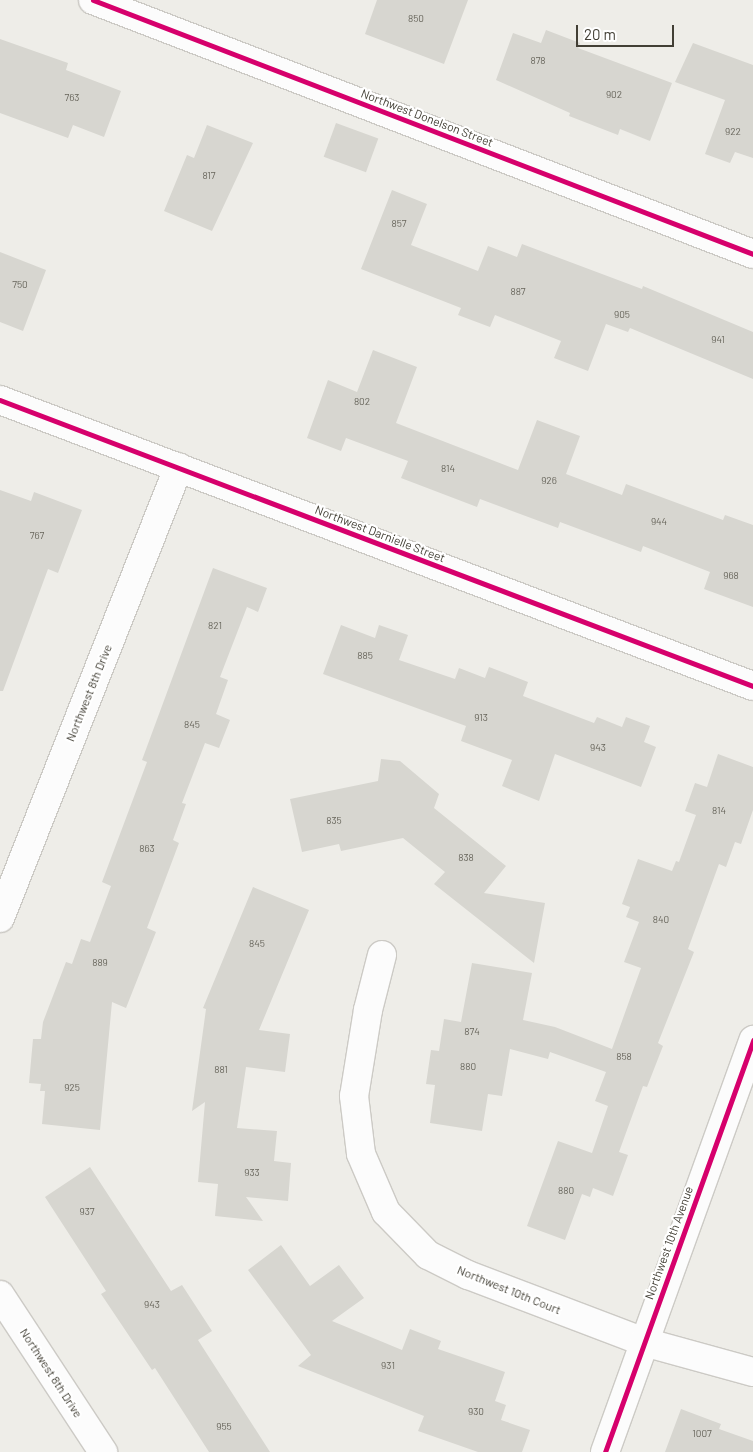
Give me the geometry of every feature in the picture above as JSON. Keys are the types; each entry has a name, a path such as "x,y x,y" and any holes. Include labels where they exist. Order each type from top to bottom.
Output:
{"street":[{"name":"Northwest Donelson Street","path":"93,0 753,254"},
{"name":"Northwest Darnielle Street","path":"0,400 753,686"},
{"name":"Northwest 8th Drive","path":"0,918 179,467"},
{"name":"Northwest 10th Court","path":"382,955 368,1010 354,1096 361,1154 386,1212 428,1255 468,1276 644,1342 753,1372"},
{"name":"Northwest 10th Avenue","path":"606,1452 753,1040"},
{"name":"Northwest 8th Drive","path":"0,1295 103,1452"}],"building":[{"path":"377,0 468,0 444,64 365,34"},
{"path":"546,30 580,43 578,48 672,83 650,141 620,129 618,135 569,116 570,113 496,80 513,33 541,43"},
{"path":"0,39 68,63 66,70 121,91 104,137 73,125 68,138 0,113"},
{"path":"693,43 753,65 753,158 735,152 730,163 705,154 725,100 675,82"},
{"path":"336,123 378,138 366,172 324,157"},
{"path":"207,125 253,143 212,231 164,211 187,155 194,158"},
{"path":"392,190 427,204 411,245 478,271 488,246 517,257 522,244 642,289 643,286 753,332 753,379 630,328 628,332 606,324 588,371 554,358 561,341 495,315 490,327 458,315 461,308 361,269"},
{"path":"0,252 46,270 23,331 0,322"},
{"path":"373,350 417,367 396,423 518,470 537,420 580,436 566,474 622,495 626,484 723,520 725,515 753,525 753,607 704,589 710,572 643,546 641,552 560,522 558,528 480,499 477,507 401,478 408,461 346,438 341,451 307,438 328,380 357,392"},
{"path":"0,490 31,501 34,492 82,510 58,573 48,569 3,691 0,691"},
{"path":"213,568 267,588 258,612 247,607 220,677 228,680 216,714 230,720 219,748 205,743 182,803 186,804 173,840 179,843 147,928 156,932 126,1008 112,1002 100,1130 42,1124 45,1091 40,1091 41,1084 29,1083 33,1039 41,1039 43,1022 66,962 72,964 81,939 90,942 111,886 102,882 147,762 142,760"},
{"path":"341,625 375,638 379,625 408,635 399,660 455,679 459,668 485,678 489,667 528,682 523,696 594,723 597,717 622,727 626,717 650,726 644,742 656,747 641,787 555,754 539,801 502,786 512,760 461,741 466,726 323,674"},
{"path":"718,754 753,767 753,810 741,844 735,842 726,867 719,864 688,949 694,952 658,1043 663,1046 647,1087 643,1086 619,1152 628,1155 613,1196 593,1188 590,1197 582,1194 565,1240 527,1226 558,1141 592,1153 608,1106 595,1101 606,1072 550,1052 548,1059 510,1049 502,1096 488,1094 482,1131 430,1123 435,1085 426,1084 431,1050 439,1051 444,1019 461,1022 472,963 532,973 523,1020 555,1027 612,1049 641,968 624,962 639,922 626,917 630,907 622,904 638,859 672,871 676,861 679,862 696,815 685,811 695,783 707,787"},
{"path":"381,759 400,761 439,794 434,808 506,866 484,893 545,903 534,963 434,884 445,872 403,838 341,851 339,844 302,852 290,799 378,781"},
{"path":"253,887 309,910 259,1030 290,1034 285,1072 246,1067 237,1128 277,1131 274,1161 291,1163 288,1201 246,1197 263,1221 215,1216 218,1184 198,1182 205,1102 192,1111 206,1009 203,1008"},
{"path":"90,1167 171,1291 182,1285 212,1331 198,1340 270,1452 209,1452 155,1368 152,1370 101,1294 106,1291 45,1197"},
{"path":"281,1245 310,1286 339,1265 364,1298 332,1321 402,1350 410,1329 441,1341 438,1349 505,1372 495,1401 506,1405 501,1420 530,1430 522,1452 478,1452 418,1431 424,1416 298,1366 311,1355 248,1270"},
{"path":"681,1409 721,1424 719,1429 753,1441 753,1452 665,1452"}],"cycle path":[{"path":"93,0 753,254"},
{"path":"0,400 753,686"},
{"path":"605,1452 753,1040"}]}
